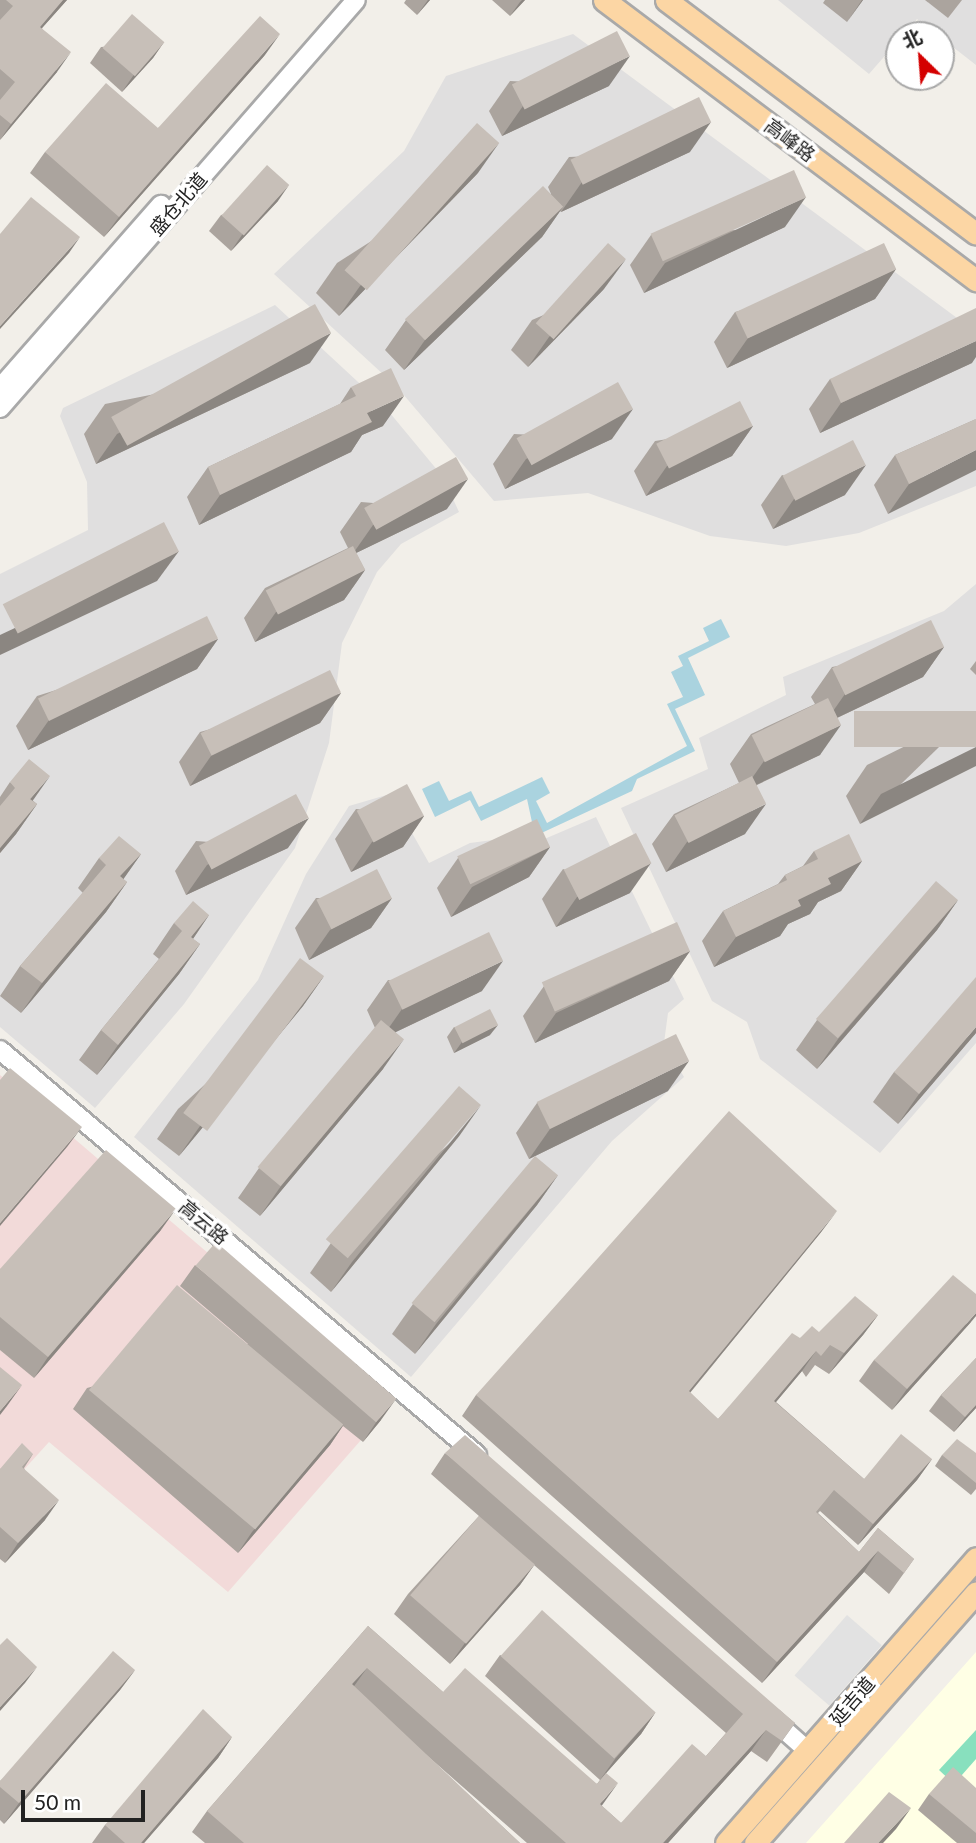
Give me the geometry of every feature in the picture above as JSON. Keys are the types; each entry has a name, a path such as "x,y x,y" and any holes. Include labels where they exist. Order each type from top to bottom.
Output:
{"main road":[{"name":"高峰路","path":"604,0 976,280"},
{"name":"高峰路","path":"666,0 976,234"},
{"name":"延吉道","path":"726,1843 976,1558"},
{"name":"延吉道","path":"755,1843 976,1592"}],"street":[{"name":"盛仓北道","path":"0,388 342,0"},
{"name":"盛仓北道","path":"0,408 356,0"},
{"name":"高云路","path":"0,1050 409,1394 491,1467"},
{"path":"757,1706 808,1751"}],"shaded area":[{"path":"778,0 976,0 976,65 955,49 955,21 885,21 885,56 869,74"},
{"path":"573,34 976,332 976,486 859,533 786,546 710,536 588,493 494,501 397,387 274,274 404,151 446,76"},
{"path":"275,305 385,407 443,477 459,512 401,544 377,572 342,643 329,743 295,848 184,1004 95,1108 0,1027 0,574 88,530 87,482 60,416 63,408"},
{"path":"976,584 976,1043 880,1153 760,1059 747,1022 712,1001 621,808 708,769 699,738 786,695 783,677 944,611"},
{"path":"390,794 429,863 470,843 508,838 535,843 596,817 684,999 668,1013 664,1043 684,1077 612,1141 411,1377 134,1137 258,980 306,874 349,806"},
{"path":"0,1075 389,1408 228,1592 49,1442 0,1496"},
{"path":"847,1615 882,1645 829,1706 795,1675"},
{"path":"976,1652 976,1843 806,1843"}],"green space":[{"path":"976,1730 976,1759 954,1784 939,1770"}],"water":[{"path":"721,619 730,637 688,658 705,695 675,709 695,751 637,779 632,791 535,836 527,799 481,821 470,800 435,817 422,789 439,781 449,801 471,791 479,807 542,777 550,793 536,801 547,823 687,746 667,704 683,697 671,672 683,666 678,656 709,641 703,628"}],"building":[{"path":"6,0 63,0 40,27 71,52 11,124 0,115 0,100 15,82 0,69 0,20 13,6"},
{"path":"132,14 164,42 135,76 102,48"},
{"path":"260,16 280,34 119,217 45,152 106,83 158,128"},
{"path":"617,31 630,56 525,110 512,85"},
{"path":"699,97 711,122 583,185 570,160"},
{"path":"477,123 499,143 367,290 345,270"},
{"path":"267,165 289,185 244,236 221,216"},
{"path":"794,170 806,197 663,261 651,234"},
{"path":"543,186 563,207 425,340 405,319"},
{"path":"31,197 80,237 0,326 0,234"},
{"path":"608,243 626,259 554,339 536,323"},
{"path":"884,243 896,269 748,339 735,312"},
{"path":"315,304 331,333 127,446 111,417"},
{"path":"976,308 976,341 841,403 830,379"},
{"path":"391,368 404,396 367,413 372,422 220,495 208,467 356,396 351,387"},
{"path":"618,382 633,409 532,465 517,438"},
{"path":"740,401 753,426 669,469 656,444"},
{"path":"976,419 976,450 909,484 895,455"},
{"path":"853,440 866,465 795,501 783,476"},
{"path":"456,457 468,479 376,530 364,508"},
{"path":"164,522 179,551 18,634 3,604"},
{"path":"353,546 365,570 278,615 266,590"},
{"path":"207,616 218,638 49,721 38,698"},
{"path":"931,620 944,647 845,695 832,668"},
{"path":"330,670 341,692 212,756 201,733"},
{"path":"828,698 841,725 765,762 752,735"},
{"path":"854,711 976,711 976,747 854,747"},
{"path":"29,759 50,776 30,799 37,804 0,848 0,806 15,788 10,782"},
{"path":"752,776 766,804 689,843 674,815"},
{"path":"407,784 424,816 374,843 357,811"},
{"path":"296,794 309,818 212,869 199,846"},
{"path":"537,819 550,847 470,884 457,856"},
{"path":"636,833 651,863 579,900 564,870"},
{"path":"849,834 862,861 828,878 831,884 798,900 801,906 736,937 723,911 787,880 785,875 818,859 814,851"},
{"path":"119,836 141,854 120,876 127,882 42,983 20,966 106,865 99,858"},
{"path":"377,869 392,898 331,929 316,900"},
{"path":"936,881 958,900 838,1038 816,1019"},
{"path":"193,901 209,915 191,937 200,944 118,1045 101,1030 182,931 174,923"},
{"path":"677,922 690,951 555,1011 542,982"},
{"path":"489,932 503,961 402,1010 388,981"},
{"path":"300,958 324,976 207,1131 183,1113"},
{"path":"976,977 976,1027 919,1094 894,1072"},
{"path":"490,1009 498,1025 463,1043 454,1027"},
{"path":"381,1020 404,1039 281,1186 258,1167"},
{"path":"676,1034 689,1061 550,1129 537,1102"},
{"path":"10,1068 82,1127 0,1223 0,1080"},
{"path":"459,1086 481,1105 348,1258 326,1239"},
{"path":"729,1111 837,1211 689,1391 718,1419 792,1333 800,1338 812,1326 819,1332 855,1296 878,1315 844,1353 830,1345 821,1356 816,1351 774,1401 864,1479 901,1434 932,1459 873,1524 834,1490 816,1512 859,1552 878,1528 914,1559 904,1573 878,1551 777,1662 476,1395"},
{"path":"106,1150 176,1209 48,1357 0,1317 0,1269"},
{"path":"535,1156 558,1175 435,1322 412,1303"},
{"path":"216,1242 396,1399 376,1422 196,1265"},
{"path":"953,1275 976,1294 976,1313 907,1389 874,1360"},
{"path":"177,1285 343,1424 255,1529 89,1390"},
{"path":"976,1358 976,1405 965,1417 941,1395"},
{"path":"0,1367 22,1385 0,1411"},
{"path":"465,1435 795,1723 782,1741 766,1730 663,1843 566,1843 367,1668 352,1684 520,1843 244,1843 207,1811 368,1626 443,1692 465,1668 597,1784 606,1773 618,1783 600,1804 621,1823 692,1744 706,1756 743,1714 445,1453"},
{"path":"957,1439 976,1453 976,1483 942,1455"},
{"path":"22,1443 33,1454 22,1467 59,1500 18,1543 0,1527 0,1469"},
{"path":"479,1516 535,1565 466,1644 410,1595"},
{"path":"542,1610 656,1712 614,1758 501,1656"},
{"path":"7,1638 37,1667 0,1707 0,1645"},
{"path":"113,1651 135,1670 19,1803 0,1787 0,1781"},
{"path":"203,1709 232,1737 141,1843 125,1843 105,1825"},
{"path":"953,1767 976,1788 976,1833 929,1794"},
{"path":"889,1792 911,1808 878,1843 844,1843"}]}
